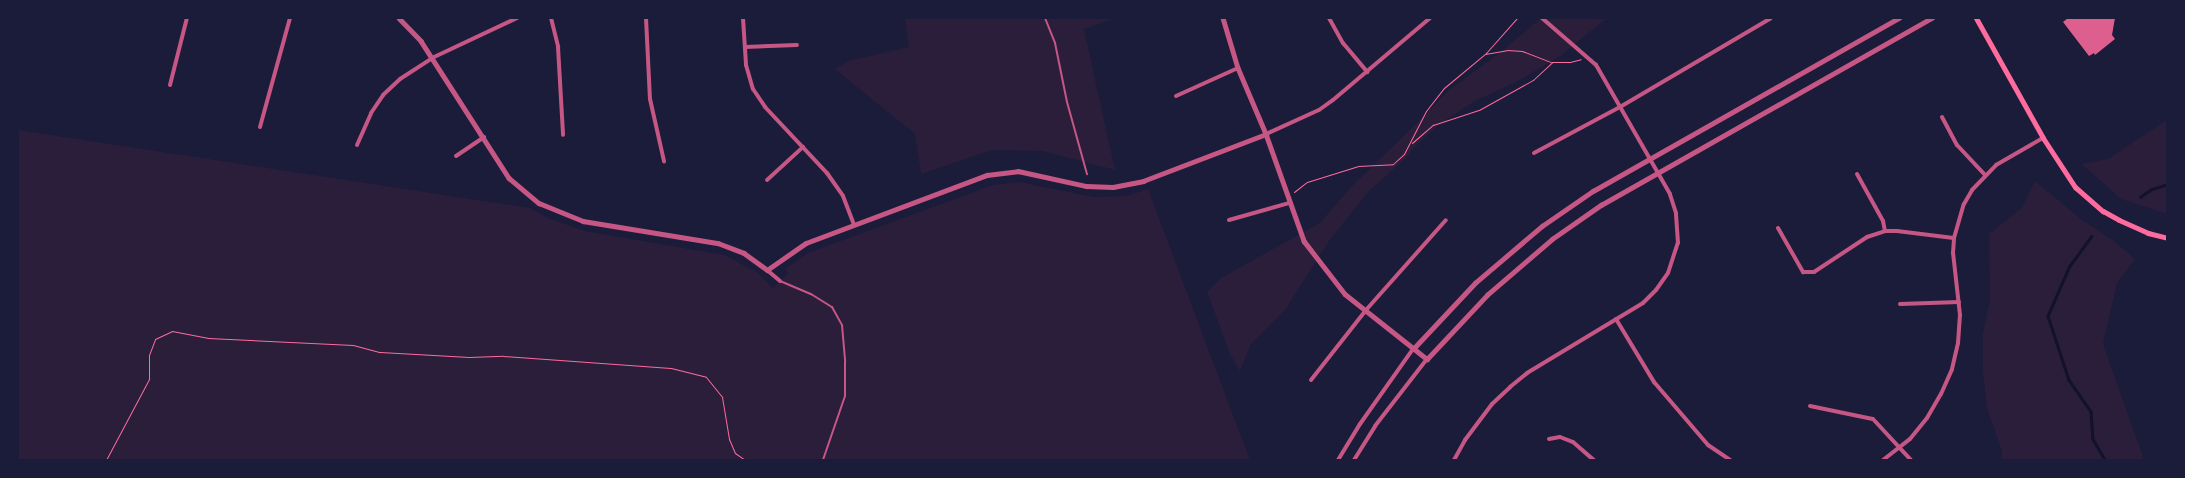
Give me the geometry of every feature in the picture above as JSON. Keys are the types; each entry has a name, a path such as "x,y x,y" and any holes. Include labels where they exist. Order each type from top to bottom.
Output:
{"main road":[{"path":"1976,18 2043,138 2075,187 2103,211 2145,232 2168,238"}],"street":[{"path":"170,85 187,18"},
{"path":"260,127 290,18"},
{"path":"400,18 421,41 509,178 527,195 556,212 583,221 718,243 744,252 780,281"},
{"path":"357,145 371,112 383,95 400,79 432,58 517,18"},
{"path":"551,18 558,48 563,136"},
{"path":"646,18 650,99 664,161"},
{"path":"743,18 746,65 753,89 765,107 827,173 843,196 854,225"},
{"path":"1223,18 1238,68 1266,134 1304,241 1345,294 1426,359"},
{"path":"1329,18 1342,43 1367,72"},
{"path":"767,270 806,243 988,175 1018,171 1086,186 1113,187 1130,184 1266,134 1318,110 1367,72 1430,18"},
{"path":"1454,460 1465,440 1481,418 1510,387 1528,373 1643,303 1656,290 1668,273 1678,243 1676,213 1670,194 1596,65 1542,18"},
{"path":"1534,154 1620,107 1771,18"},
{"path":"1338,460 1360,424 1413,349 1476,283 1542,226 1592,191 1899,18"},
{"path":"1354,460 1375,426 1426,359 1487,295 1552,239 1601,205 1932,18"},
{"path":"745,47 797,45"},
{"path":"1176,96 1238,68"},
{"path":"1942,117 1956,144 1985,175"},
{"path":"456,156 484,138"},
{"path":"1883,460 1900,448 1927,418 1947,382 1958,342 1959,302 1953,253 1954,238 1964,204 1985,175 1996,165 2043,138"},
{"path":"767,180 803,147"},
{"path":"1857,174 1883,221 1885,232"},
{"path":"1228,220 1289,203"},
{"path":"1311,380 1366,310 1446,220"},
{"path":"1778,228 1803,272 1814,272 1866,238 1885,232 1897,231 1954,238"},
{"path":"1900,304 1959,302"},
{"path":"1616,319 1654,382 1708,445 1730,460"},
{"path":"1810,406 1874,420 1911,460"},
{"path":"1549,439 1560,437 1573,442 1594,460"}],"lane":[{"path":"1045,18 1055,43 1067,102 1087,174"},
{"path":"780,281 811,294 832,307 842,325 845,396 822,460"}],"path":[{"path":"1287,197 1306,182 1358,166 1393,164 1404,154 1426,111 1444,88 1485,54 1518,18"},
{"path":"1485,54 1507,50 1522,51 1552,62 1570,62 1586,57"},
{"path":"1409,145 1433,125 1479,110 1532,80 1552,62"},
{"path":"106,460 149,379 148,355 155,339 172,331 208,338 353,345 380,352 469,357 503,356 671,368 706,377 722,397 730,439 736,453 744,460"},
{"path":"770,460 786,460"}],"shaded area":[{"path":"905,18 1115,18 1084,29 1115,170 1042,151 992,150 921,174 915,134 835,69 848,61 909,47"},
{"path":"1541,18 1607,18 1560,56 1518,81 1475,101 1438,125 1406,158 1368,192 1329,241 1285,310 1251,344 1240,371 1230,354 1207,292 1221,278 1320,223 1351,187 1448,91 1502,51"},
{"path":"2167,120 2167,214 2121,199 2082,164 2108,159"},
{"path":"18,130 530,208 548,218 585,231 724,255 757,272 773,288 788,273 785,269 808,253 993,185 1019,182 1094,197 1127,196 1148,189 1250,460 18,460"},
{"path":"2035,181 2081,219 2115,242 2135,259 2117,283 2103,344 2144,460 2001,460 2002,451 1987,408 1983,372 1983,333 1990,301 1989,234 2022,208"}],"building":[{"path":"2068,18 2115,18 2112,35 2115,39 2095,55 2094,53 2089,56 2063,22"}],"waterway":[{"path":"2140,197 2152,189 2168,184"},
{"path":"2092,236 2070,266 2048,316 2069,380 2091,412 2093,439 2105,460"}]}
